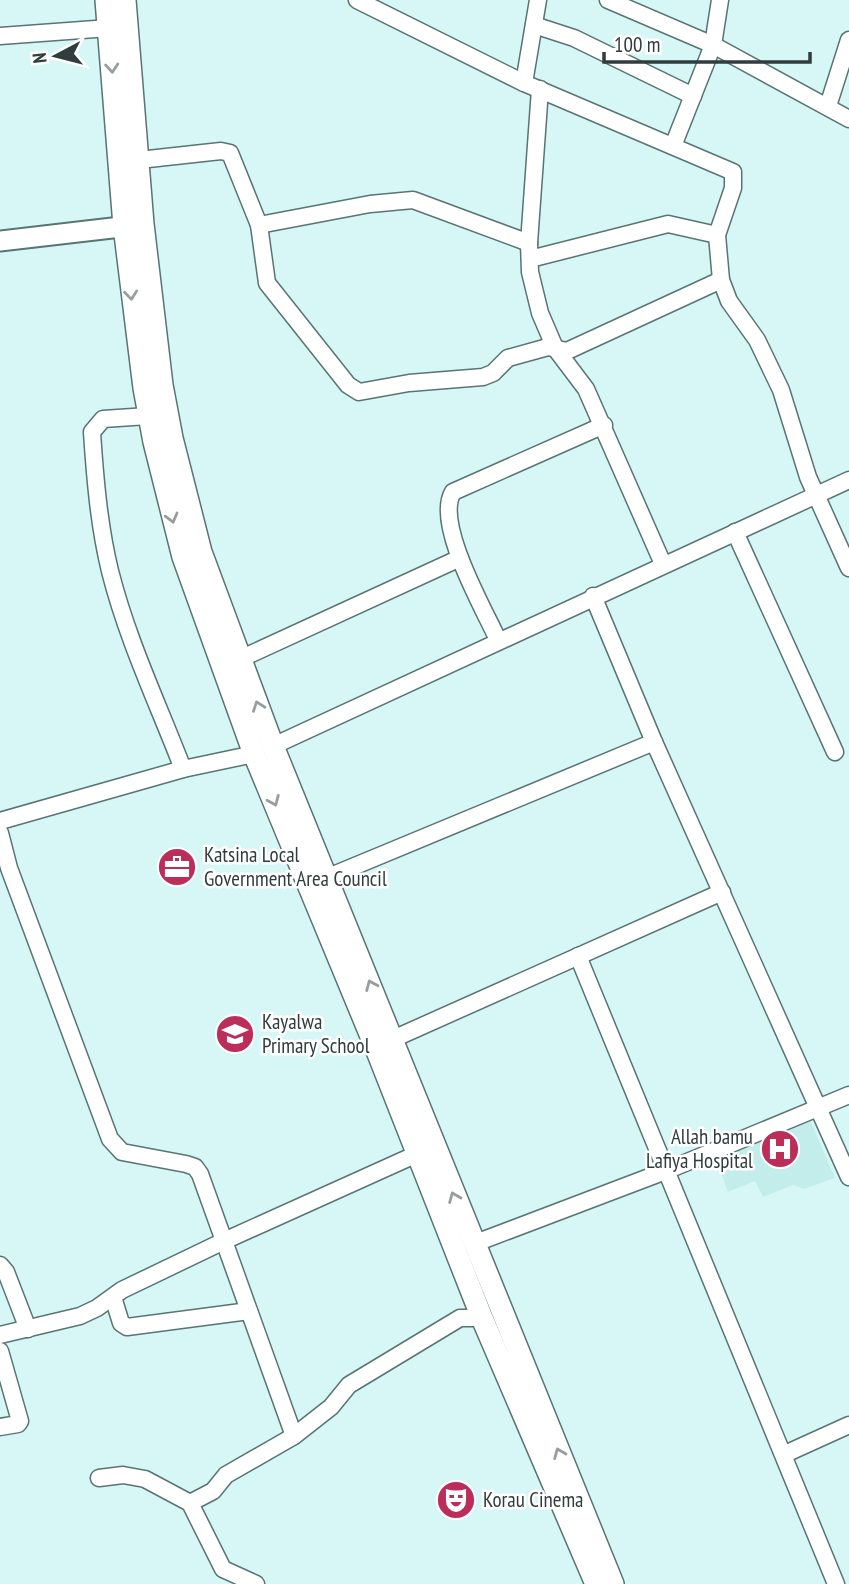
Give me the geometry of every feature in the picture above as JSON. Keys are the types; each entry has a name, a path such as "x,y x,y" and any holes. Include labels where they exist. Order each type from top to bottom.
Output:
{"main road":[{"path":"106,0 133,225 148,416 187,570 263,750 482,1318 596,1584"},
{"path":"125,0 139,160 133,225 151,307 172,438 201,552 240,659 263,750 326,878 613,1584"}],"street":[{"path":"357,0 532,86 733,172 733,188 717,235 721,280 729,301 757,340 781,390 815,494 849,568"},
{"path":"538,0 534,25 532,86 530,251 540,313 555,348 586,389 604,425 663,564"},
{"path":"608,0 713,45 849,119"},
{"path":"673,146 713,45 720,0"},
{"path":"534,25 573,38 693,96"},
{"path":"0,36 109,28"},
{"path":"828,106 849,40"},
{"path":"139,160 221,151 230,153 259,225 267,283 353,390 483,377 493,373 508,358 555,348 567,351 721,280"},
{"path":"259,225 370,204 413,200 530,251 668,224 717,235"},
{"path":"0,241 133,225"},
{"path":"148,416 103,419 92,432 94,458 110,571 125,621 183,769"},
{"path":"498,640 460,558 447,511 453,492 604,425"},
{"path":"0,821 183,769 263,750 849,480"},
{"path":"735,532 835,752"},
{"path":"240,659 460,558"},
{"path":"593,596 654,742 849,1177"},
{"path":"326,878 654,742"},
{"path":"0,833 5,871 110,1139 122,1152 195,1167 294,1436"},
{"path":"393,1039 722,892"},
{"path":"578,956 785,1454 836,1584"},
{"path":"473,1244 668,1170 849,1095"},
{"path":"0,1335 80,1316 224,1241 417,1154"},
{"path":"0,1265 6,1272 28,1329"},
{"path":"113,1297 121,1323 127,1327 249,1311"},
{"path":"190,1503 213,1491 226,1475 294,1436 331,1407 349,1385 460,1318 482,1318"},
{"path":"0,1351 20,1421 18,1424 0,1427"},
{"path":"785,1454 849,1425"},
{"path":"99,1478 123,1475 145,1479 190,1503 223,1569 256,1584"}],"shaded area":[{"name":"Allah bamu Lafiya Hospital","path":"808,1115 835,1178 804,1189 793,1185 763,1197 755,1181 728,1192 716,1159"}],"place":[{"name":"Katsina Local Government Area Council","path":"177,867"},
{"name":"Kayalwa Primary School","path":"235,1034"},
{"name":"Allah bamu Lafiya Hospital","path":"780,1149"},
{"name":"Korau Cinema","path":"456,1500"}]}
